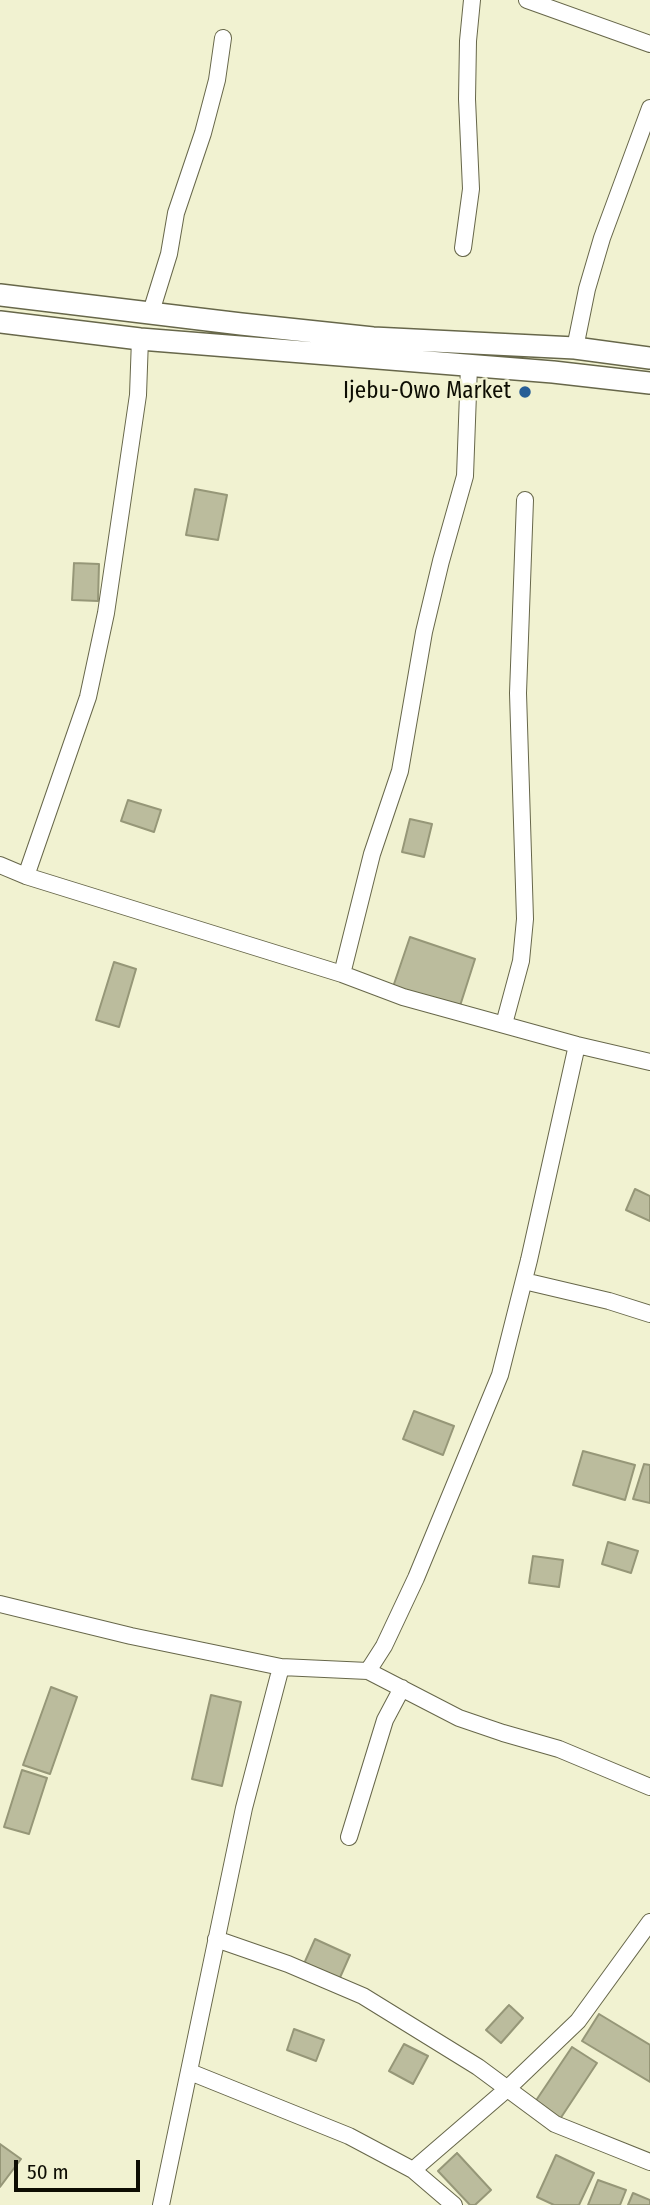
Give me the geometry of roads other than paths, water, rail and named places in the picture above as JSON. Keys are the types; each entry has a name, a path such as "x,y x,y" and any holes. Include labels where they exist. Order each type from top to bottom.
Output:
{"main road":[{"path":"0,295 373,338 575,348 650,358"},
{"path":"0,321 140,339 553,372 650,383"}],"street":[{"path":"463,248 471,189 467,99 472,0"},
{"path":"527,0 650,44"},
{"path":"151,312 169,254 176,214 204,133 217,80 223,38"},
{"path":"575,348 598,251 650,108"},
{"path":"26,876 88,698 106,613 138,395 140,339"},
{"path":"342,974 372,854 400,771 424,632 465,476 469,366"},
{"path":"504,1024 521,961 525,919 518,692 525,500"},
{"path":"0,865 26,876 342,974 403,997 577,1045 650,1062"},
{"path":"368,1671 384,1646 416,1578 500,1375 577,1045"},
{"path":"524,1281 609,1301 650,1314"},
{"path":"0,1604 131,1636 281,1667 368,1671 459,1718 559,1749 650,1787"},
{"path":"161,2205 244,1808 281,1667"},
{"path":"349,1838 385,1720 402,1688"},
{"path":"414,2170 507,2089 578,2021 650,1923"},
{"path":"216,1939 288,1964 363,1996 478,2067 555,2124 650,2162"},
{"path":"190,2072 349,2136 414,2170 454,2205"}],"place":[{"name":"Ijebu-Owo Market","path":"525,392"}]}
